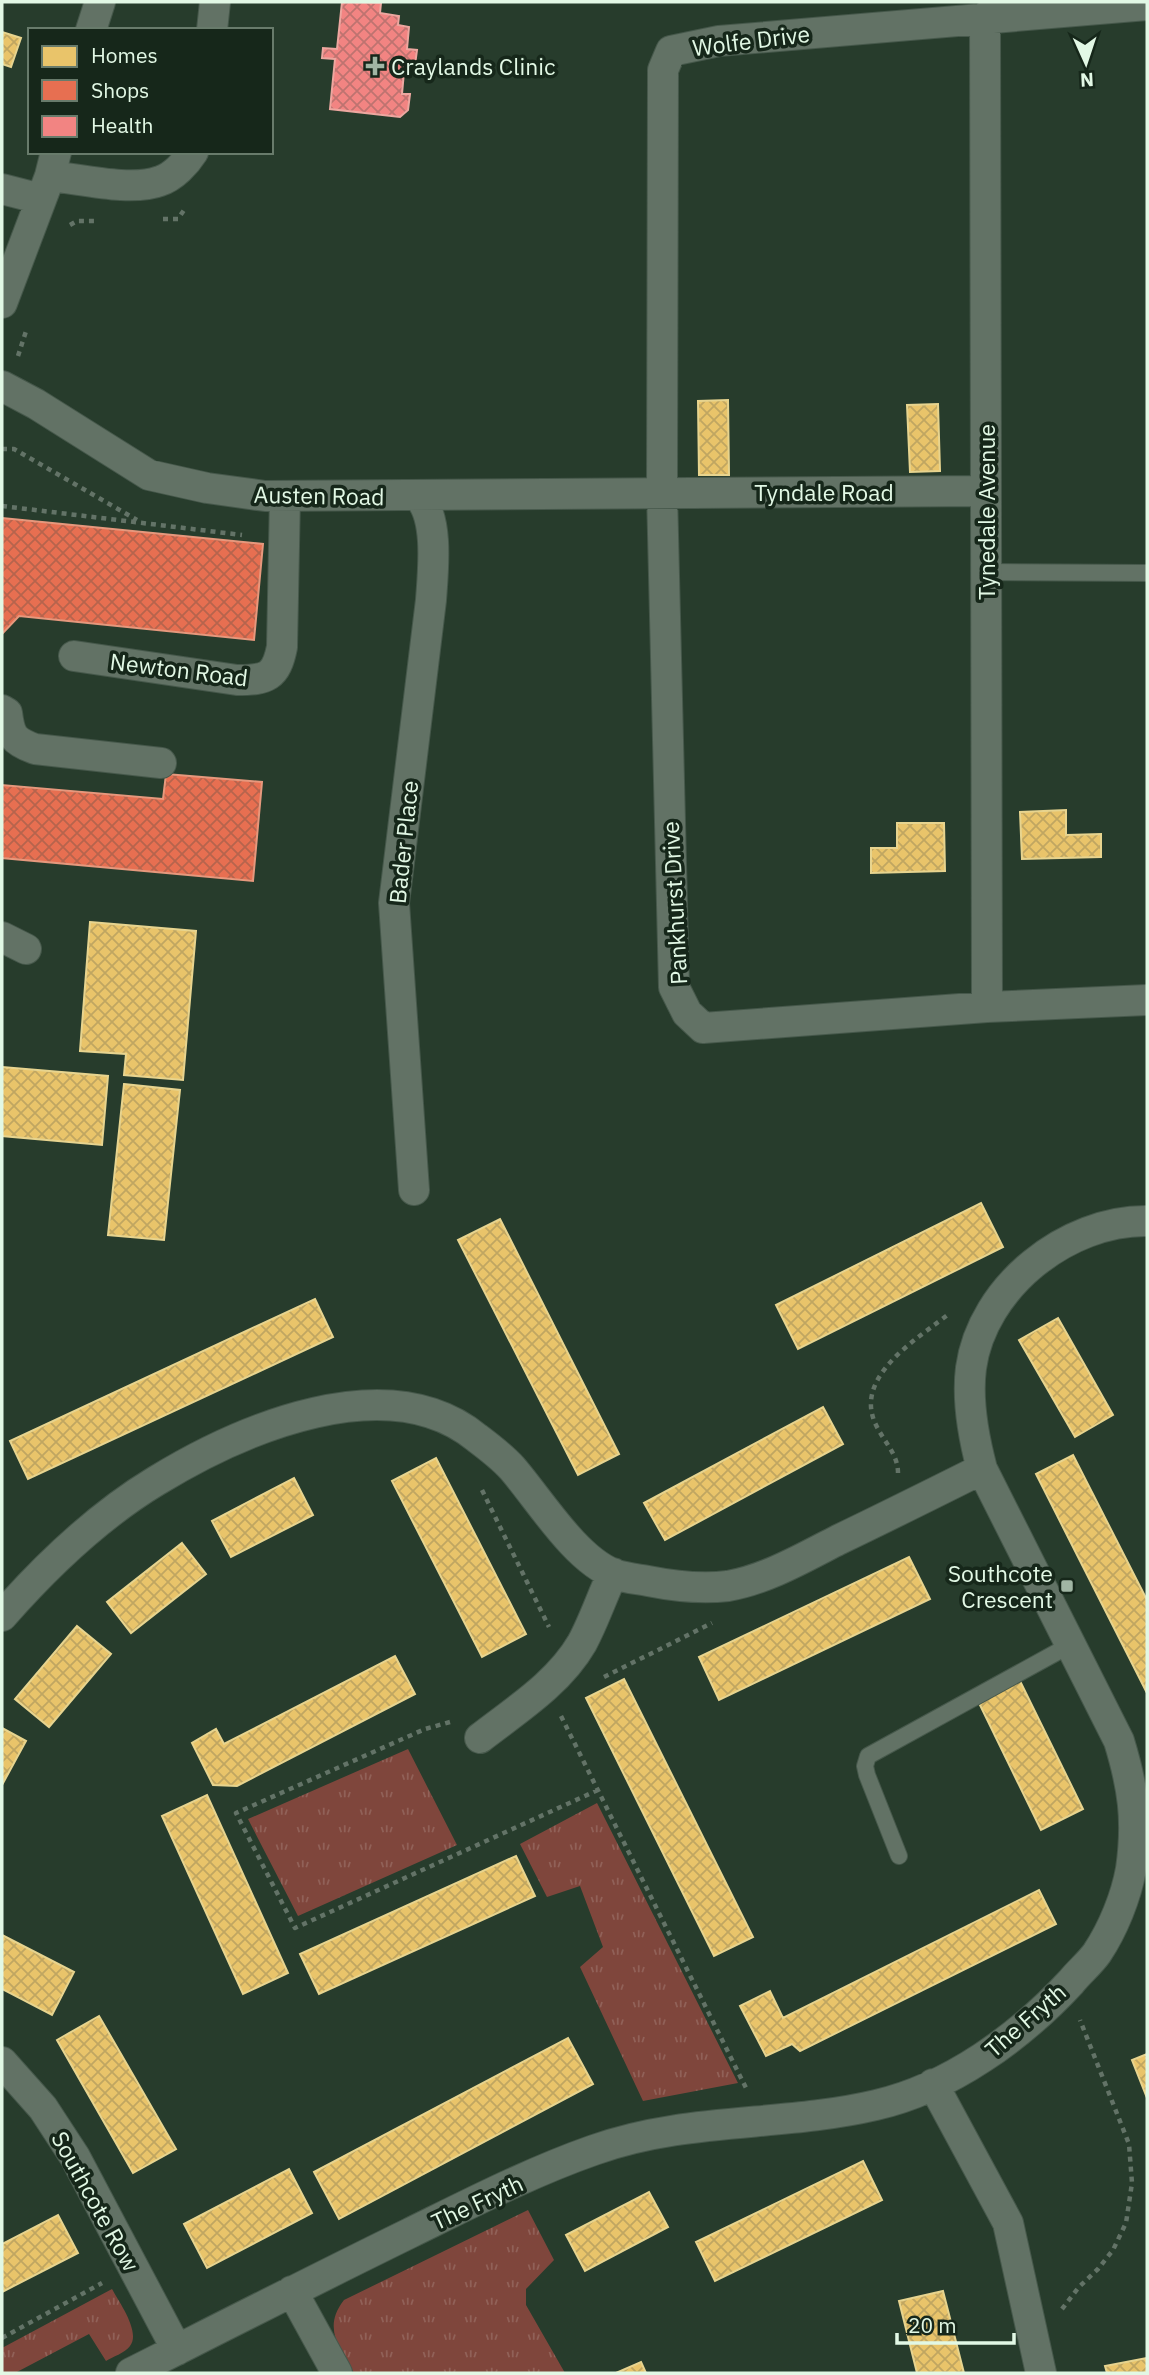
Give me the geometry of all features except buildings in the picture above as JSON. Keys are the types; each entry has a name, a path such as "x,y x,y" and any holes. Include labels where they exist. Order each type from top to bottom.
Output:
{"street":[{"path":"92,28 100,2"},
{"path":"212,28 215,2"},
{"name":"Wolfe Drive","path":"662,493 663,70 671,51 719,41 1147,5"},
{"name":"Tynedale Avenue","path":"985,17 987,1007"},
{"path":"2,189 49,175 131,185 161,181 187,162 192,154"},
{"path":"2,303 49,175"},
{"name":"Austen Road","path":"4,387 149,475 207,488 265,496 419,497 662,493"},
{"name":"Tyndale Road","path":"662,493 986,491"},
{"name":"Pankhurst Drive","path":"662,493 674,987 687,1013 704,1028 987,1007 1147,1000"},
{"name":"Newton Road","path":"74,656 237,680 255,680 268,676 278,668 282,647 285,496"},
{"name":"Bader Place","path":"414,1190 394,904 431,600 433,560 429,519 425,504 419,497"},
{"path":"2,710 7,713 9,730 19,743 35,749 161,763"},
{"name":"The Fryth","path":"131,2373 477,2200 594,2149 663,2131 731,2122 814,2116 878,2105 933,2084 980,2059 1022,2029 1061,1993 1096,1955 1111,1927 1140,1842 1129,1775 1119,1741 982,1469 974,1439 971,1368 994,1305 1042,1258 1072,1238 1100,1227 1147,1221"},
{"path":"2,1616 29,1586 93,1526 155,1481 254,1433 310,1413 345,1405 410,1409 442,1417 475,1435 511,1467 584,1554 612,1573 650,1582 727,1586 766,1576 982,1469"},
{"path":"480,1738 546,1686 566,1665 581,1643 612,1573"},
{"name":"Southcote Row","path":"2,2062 43,2108 75,2157 177,2350"},
{"path":"933,2084 1009,2223 1041,2373"},
{"path":"292,2291 337,2373"}],"lane":[{"path":"986,572 1147,573"},
{"path":"899,1856 864,1766 868,1756 1070,1645"}],"path":[{"path":"153,219 178,219 185,209"},
{"path":"60,230 77,221 102,220"},
{"path":"4,387 29,323"},
{"path":"2,449 14,449 140,523"},
{"path":"2,506 243,535"},
{"path":"476,1478 547,1618 551,1635"},
{"path":"560,1714 746,2089 755,2095"},
{"path":"456,1720 425,1729 236,1813 295,1928 598,1790"},
{"path":"1055,2318 1113,2249 1126,2222 1132,2183 1129,2144 1076,2010"},
{"path":"733,2091 746,2089"},
{"path":"2,2338 104,2282"}],"green space":[{"path":"408,1749 457,1845 298,1916 248,1819"},
{"path":"597,1803 738,2083 643,2101 580,1967 603,1947 580,1886 547,1897 520,1844"},
{"path":"528,2210 554,2260 526,2289 526,2305 565,2373 354,2373 339,2346 334,2329 334,2320 344,2300"},
{"path":"112,2289 128,2317 133,2333 133,2340 125,2351 106,2361 89,2334 15,2373 2,2373 2,2348"}],"place":[{"name":"Craylands Clinic","path":"375,66"},
{"name":"Southcote Crescent","path":"1067,1586"}]}
